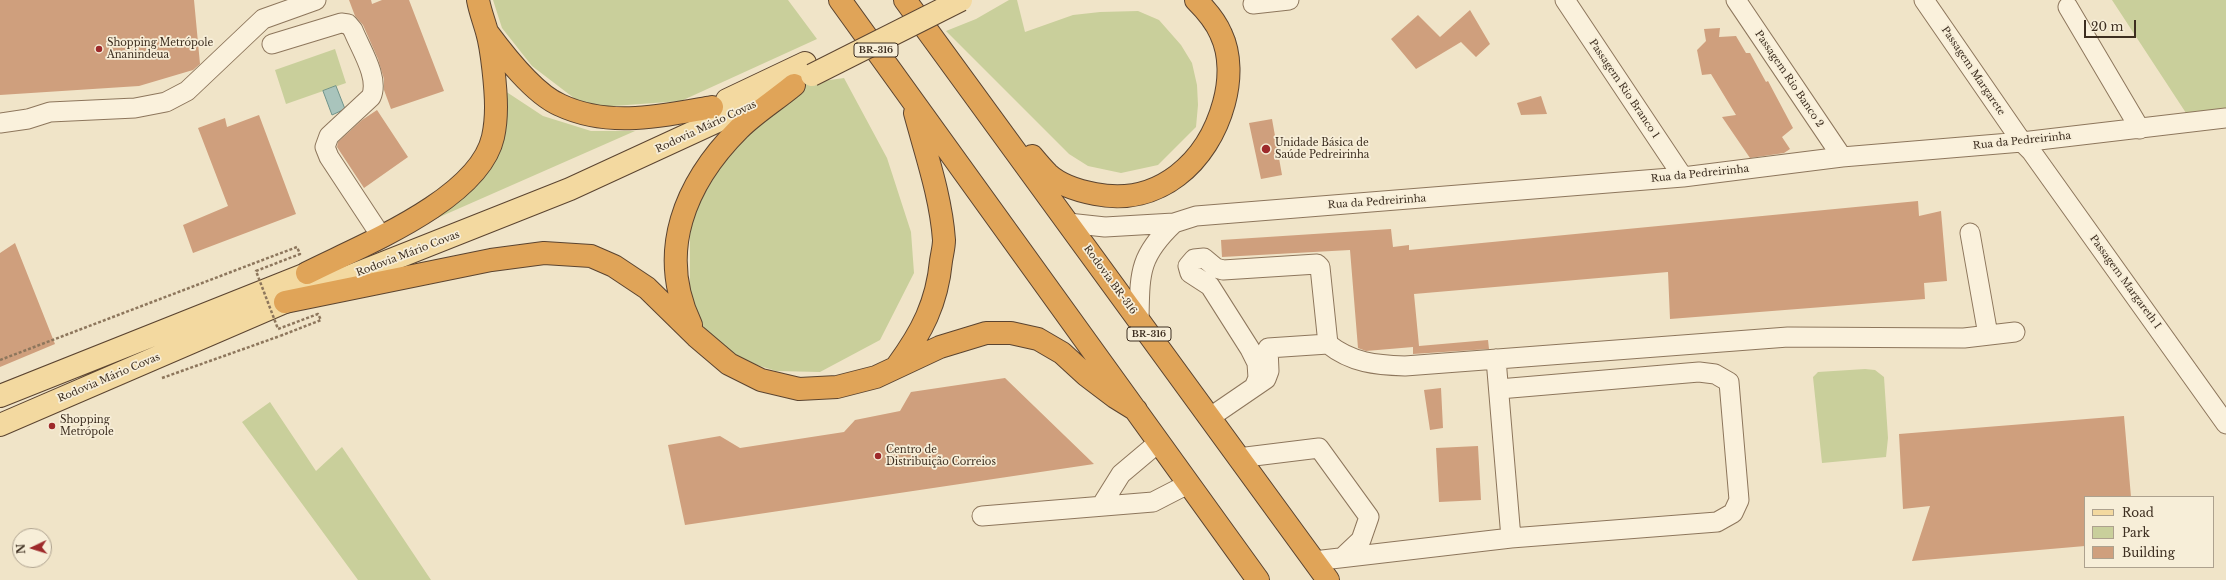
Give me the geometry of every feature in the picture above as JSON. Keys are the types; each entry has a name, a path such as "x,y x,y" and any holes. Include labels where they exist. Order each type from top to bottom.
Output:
{"highway":[{"path":"307,273 381,236 442,203 470,177 486,154 493,138 496,107 487,32 478,0"},
{"name":"BR-316","path":"840,0 1258,580"},
{"name":"Rodovia BR-316","path":"905,0 969,90 1068,223 1328,580"},
{"path":"969,90 1049,174 1066,185 1082,192 1103,196 1124,198 1145,193 1182,172 1204,147 1218,124 1229,85 1228,61 1222,35 1196,0"},
{"path":"487,32 511,63 533,85 558,105 588,115 624,120 661,116 712,107"},
{"path":"696,336 681,304 676,275 676,243 683,212 696,183 715,157 739,129 804,75"},
{"path":"894,368 915,342 927,321 939,280 944,241 931,170 912,100"},
{"path":"285,302 491,260 544,253 591,256 614,266 647,288 696,336 729,364 761,380 799,389 837,387 876,377 940,347 986,333 1011,333 1038,339 1062,353 1104,388 1136,410"}],"main road":[{"path":"804,75 927,0"},
{"path":"804,75 961,0"},
{"name":"Rodovia Mário Covas","path":"0,396 307,273 437,229 559,180 712,107 804,75"},
{"name":"Rodovia Mário Covas","path":"0,424 285,302 570,189 804,75"}],"street":[{"path":"0,123 50,112 135,108 166,102 187,90 263,19 316,0"},
{"path":"1253,4 1289,0"},
{"name":"Passagem Rio Branco 1","path":"1565,0 1683,177"},
{"name":"Passagem Rio Banco 2","path":"1736,0 1842,157"},
{"name":"Passagem Margarete","path":"1924,0 2022,142"},
{"path":"2068,7 2140,129"},
{"path":"272,44 341,23 348,24 353,30 372,77 374,89 371,97 329,136 326,147 329,157 381,236"},
{"name":"Rua da Pedreirinha","path":"1068,223 1105,227 1174,223 1196,216 1683,177 1842,157 2022,142 2140,129 2223,123"},
{"name":"Passagem Margareth I","path":"2022,142 2031,152 2226,424"},
{"path":"1139,320 1140,276 1148,253 1174,223"},
{"path":"1970,232 1988,335"},
{"path":"1209,418 1266,379 1268,371 1259,349 1210,286 1190,273 1188,266 1191,260 1204,258 1216,268 1223,270 1317,264 1320,267 1328,344"},
{"path":"1259,349 1328,344 1338,352 1357,361 1376,365 1405,366 1788,337 1941,338 2015,332"},
{"path":"1496,359 1511,538"},
{"path":"1314,561 1511,538 1717,522 1733,512 1739,500 1729,382 1715,374 1699,372 1499,389"},
{"path":"1101,506 1121,474 1159,442"},
{"path":"1238,458 1319,448 1369,517 1361,540 1343,557"},
{"path":"982,516 1153,502 1188,484"}],"path":[{"path":"0,360 297,247 300,254 256,271 278,329 318,314 321,320 280,336"}],"green space":[{"path":"493,0 788,0 817,39 681,101 587,108 532,66 502,28"},
{"path":"1009,0 1017,0 1025,32 1073,15 1100,12 1138,11 1159,20 1181,45 1192,63 1197,85 1198,105 1196,127 1158,165 1121,173 1088,166 1069,154 946,31 976,19"},
{"path":"2112,0 2226,0 2226,109 2186,113"},
{"path":"335,49 346,83 286,104 275,70"},
{"path":"844,78 887,158 911,232 914,273 880,340 820,372 776,371 716,352 690,299 690,220 717,172 737,145 794,85"},
{"path":"502,89 543,116 591,131 635,131 435,219 491,155"},
{"path":"1865,369 1875,370 1884,377 1888,438 1886,457 1822,463 1813,377 1818,372"},
{"path":"270,402 316,471 342,447 431,580 358,580 242,422"}],"water":[{"path":"336,86 345,109 332,115 323,91"}],"building":[{"name":"Shopping Metrópole Ananindeua","path":"0,0 194,0 200,64 193,70 139,86 0,95"},
{"path":"349,0 371,0 372,4 382,0 409,0 444,91 391,109 384,90 384,79 378,59 363,25 355,16"},
{"path":"1470,10 1490,44 1476,57 1461,42 1416,69 1391,39 1418,15 1440,37"},
{"path":"1720,28 1719,37 1736,36 1746,53 1750,53 1766,82 1768,81 1793,128 1782,137 1790,149 1784,153 1750,158 1722,117 1736,115 1711,74 1702,75 1697,50 1706,41 1704,29"},
{"path":"1541,96 1547,114 1521,115 1517,103"},
{"path":"377,110 408,157 364,188 337,147 338,142 362,120"},
{"path":"259,115 296,214 193,253 183,225 228,206 198,128 225,118 227,127"},
{"name":"Unidade Básica de Saúde Pedreirinha","path":"1272,119 1282,175 1261,179 1249,123"},
{"path":"1918,201 1919,216 1941,211 1947,281 1924,283 1925,299 1670,319 1668,272 1414,294 1419,346 1488,340 1489,349 1413,354 1413,347 1366,351 1358,348 1350,250 1222,257 1221,240 1391,229 1393,247 1409,245 1409,250"},
{"path":"15,243 55,344 0,367 0,253"},
{"name":"Centro de Distribuição Correios","path":"1005,378 1094,464 685,525 668,445 720,436 740,448 844,432 855,420 900,411 911,392"},
{"path":"1441,388 1443,428 1430,430 1424,390"},
{"path":"2124,416 2131,496 2084,496 2084,546 1912,561 1930,506 1903,509 1899,434"},
{"path":"1478,446 1481,500 1439,502 1436,448"}],"place":[{"name":"Shopping Metrópole Ananindeua","path":"99,49"},
{"name":"Unidade Básica de Saúde Pedreirinha","path":"1266,149"},
{"name":"Shopping Metrópole","path":"52,426"},
{"name":"Centro de Distribuição Correios","path":"878,456"}]}
